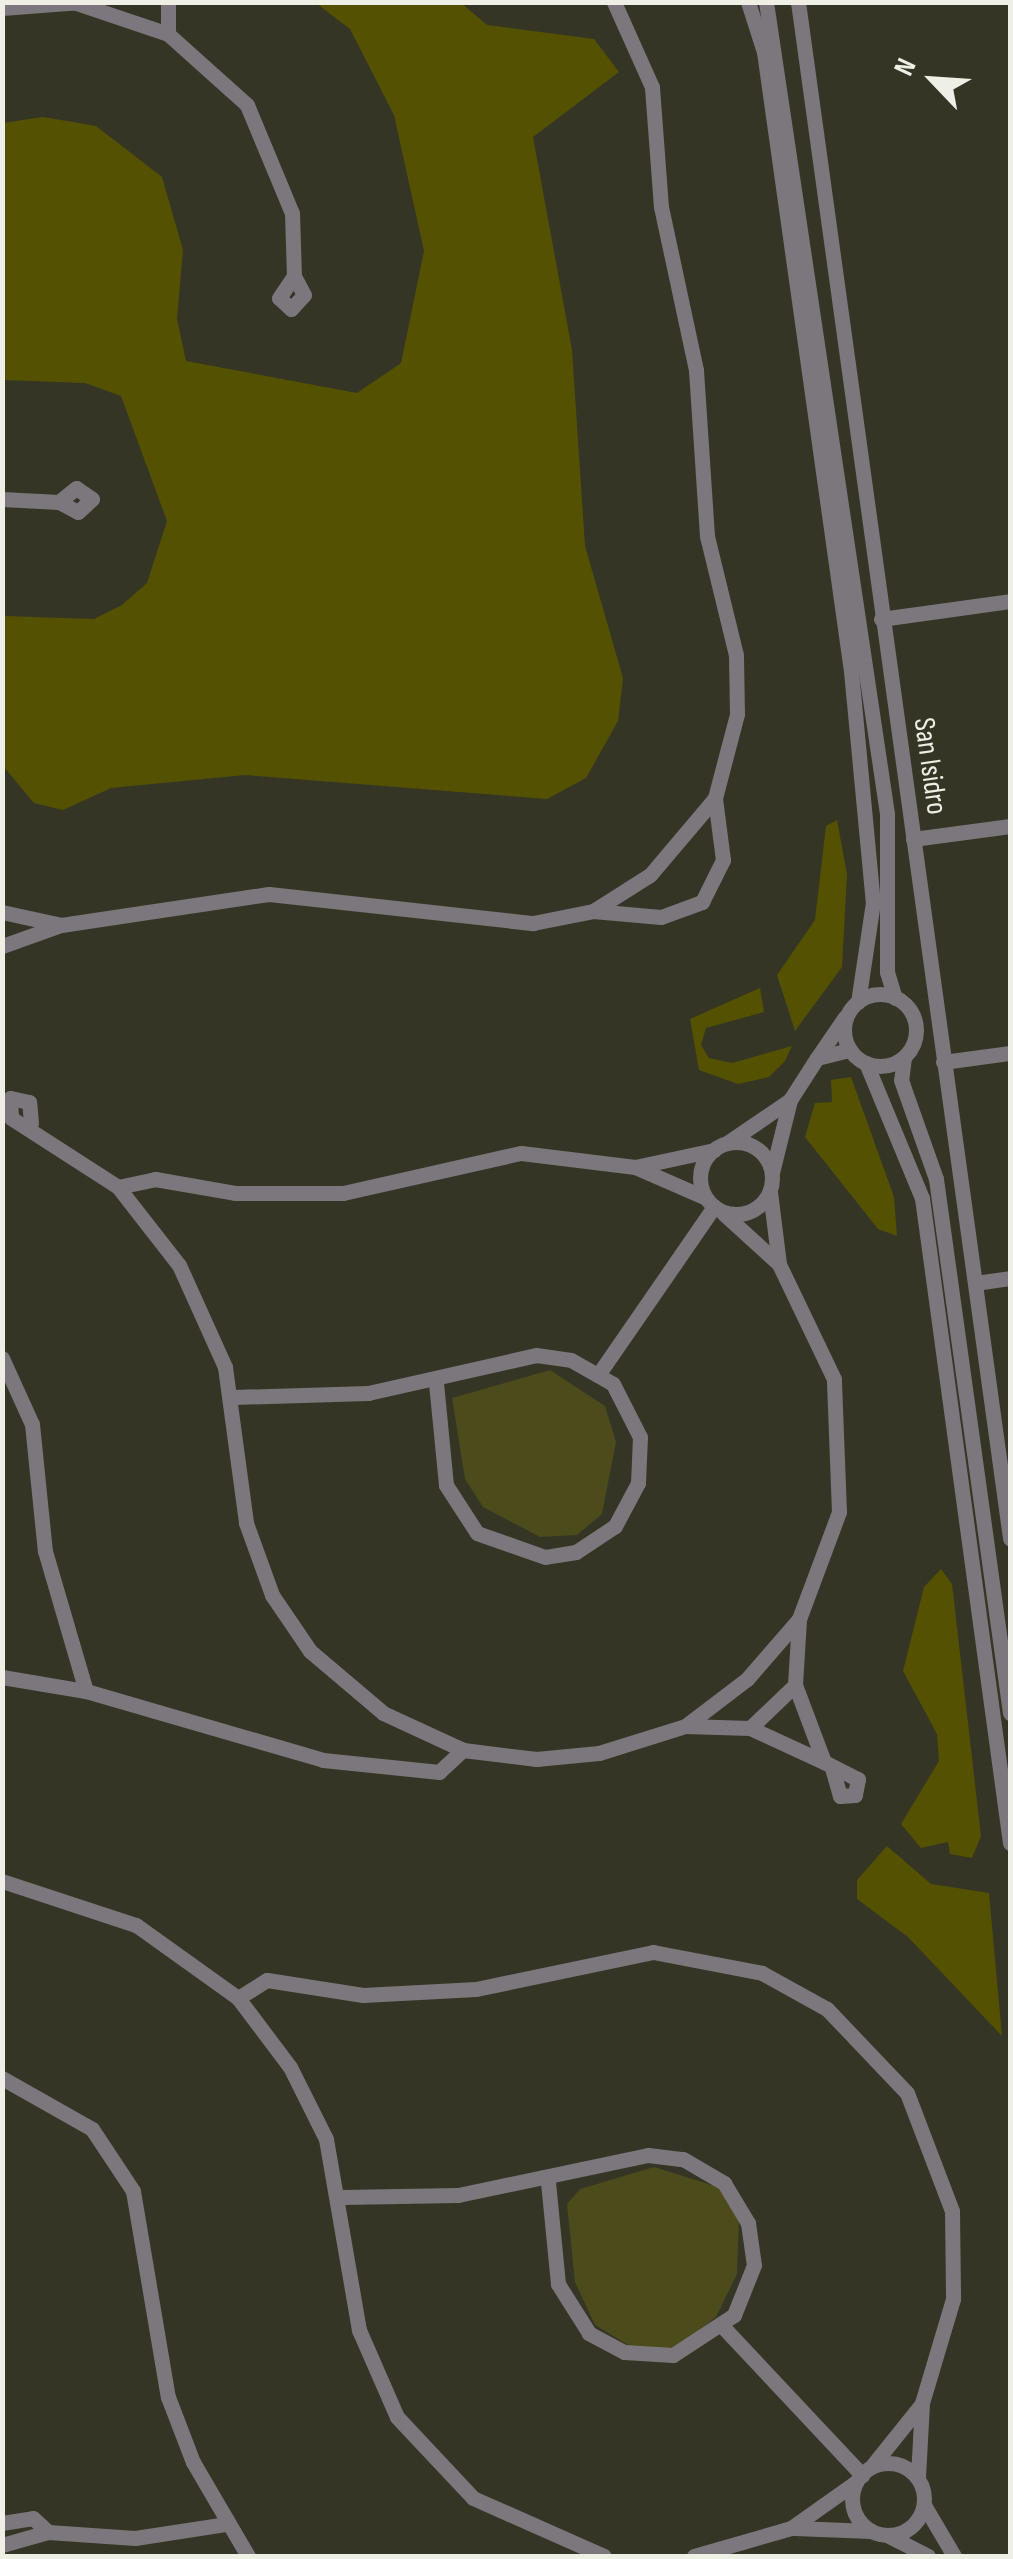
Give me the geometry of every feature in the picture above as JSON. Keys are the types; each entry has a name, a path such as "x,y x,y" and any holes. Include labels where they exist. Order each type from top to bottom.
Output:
{"street":[{"path":"168,2 168,34"},
{"path":"2,946 61,925 186,899 268,894 509,925 593,911 661,917 702,902 723,860 715,798 737,714 736,654 707,536 696,370 663,222 652,87 614,2"},
{"path":"748,2 770,50"},
{"path":"766,2 853,637 888,830 887,972 895,998 916,1028 904,1057 901,1080 936,1179 1010,1843"},
{"name":"San Isidro","path":"798,2 1010,1538"},
{"path":"2,8 78,3 168,34 229,83 262,128 292,212 294,276"},
{"path":"2,499 59,502"},
{"path":"881,619 1010,601"},
{"path":"850,1050 871,860 853,637"},
{"path":"593,911 660,866 715,798"},
{"path":"913,839 1010,826"},
{"path":"2,912 61,925"},
{"path":"635,1166 714,1206 747,1213 771,1184 790,1100 817,1058 854,1006 895,998"},
{"path":"817,1058 850,1050"},
{"path":"850,1050 866,1063 914,1170 962,1393 1010,1713"},
{"path":"943,1062 1010,1053"},
{"path":"866,1063 904,1057"},
{"path":"685,1726 747,1680 799,1619 835,1534 843,1433 826,1352 779,1264 714,1206 700,1173 719,1147 790,1100"},
{"path":"31,1123 118,1187 196,1295 233,1397 246,1523 289,1624 351,1690 462,1750 567,1758 685,1726 750,1728 829,1766 795,1685 799,1619"},
{"path":"118,1187 154,1179 235,1193 343,1193 521,1153 635,1166 719,1147 756,1149 771,1184 779,1264"},
{"path":"600,1372 714,1206"},
{"path":"975,1283 1010,1278"},
{"path":"233,1397 436,1383 536,1355 600,1372 636,1423 638,1483 604,1536 545,1557 494,1544 454,1503 436,1383"},
{"path":"2,1358 32,1424 45,1551 86,1691"},
{"path":"2,1677 86,1691 323,1760 439,1772 462,1750"},
{"path":"750,1728 795,1685"},
{"path":"2,1881 136,1924 238,1998 302,2090 342,2197 359,2330 397,2417 473,2498 582,2555 604,2556"},
{"path":"238,1998 268,1980 364,1994 476,1989 652,1952 724,1961 803,1993 894,2074 946,2184 953,2298 922,2403 918,2478 924,2505 954,2556"},
{"path":"2,2078 92,2129 133,2191 168,2397 227,2524 248,2556"},
{"path":"342,2197 548,2182 648,2154 713,2173 742,2207 754,2252 750,2282 724,2328 688,2351 656,2357 589,2333 558,2284 548,2182"},
{"path":"724,2328 862,2475"},
{"path":"922,2403 862,2475 853,2506 881,2534 928,2556"},
{"path":"790,2528 862,2475 890,2463 918,2478"},
{"path":"694,2556 790,2528 881,2534 911,2527 924,2505"},
{"path":"21,2520 26,2542"},
{"path":"2,2523 40,2520 48,2532"},
{"path":"3,2550 48,2532 136,2538 227,2524"}],"shaded area":[{"path":"316,3 461,3 487,25 594,39 619,72 533,137 572,350 585,546 623,678 618,721 586,778 547,799 245,775 111,788 63,810 34,803 3,766 3,616 94,619 122,605 147,583 167,521 121,396 85,383 3,380 3,123 43,117 96,126 162,177 183,250 177,319 186,361 357,393 401,363 424,251 394,115 350,29"},
{"path":"837,820 847,874 842,967 795,1031 777,975 815,920 826,826"},
{"path":"760,988 764,1012 706,1028 701,1045 709,1058 732,1063 792,1046 785,1061 769,1077 738,1084 699,1070 690,1019"},
{"path":"851,1077 894,1197 897,1236 878,1229 805,1137 815,1103 832,1102 831,1080"},
{"path":"550,1370 605,1406 616,1442 602,1514 577,1535 540,1537 483,1507 465,1479 452,1398"},
{"path":"941,1569 952,1584 981,1836 972,1858 950,1854 948,1842 921,1848 901,1824 939,1761 937,1734 903,1671 924,1587"},
{"path":"887,1846 931,1884 989,1893 1002,2036 908,1937 857,1899 857,1880"},
{"path":"654,2167 718,2187 739,2217 737,2274 716,2317 677,2348 633,2348 595,2325 575,2282 567,2204 580,2189"}]}
